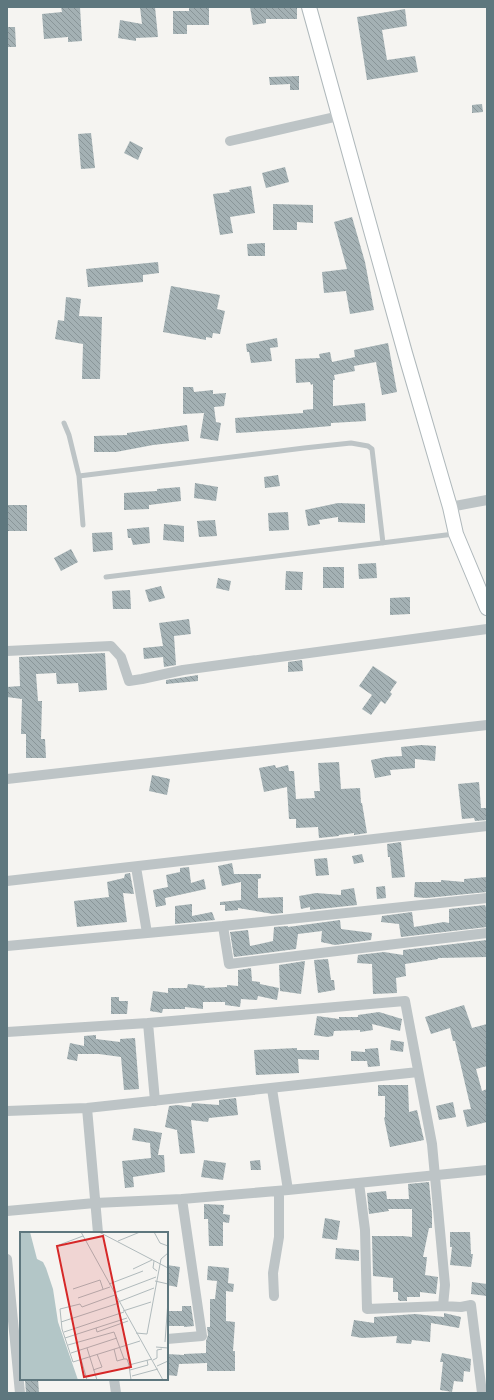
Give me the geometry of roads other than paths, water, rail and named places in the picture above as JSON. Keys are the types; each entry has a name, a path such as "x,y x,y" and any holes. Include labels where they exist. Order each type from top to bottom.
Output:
{"street":[{"path":"308,7 405,353 450,507 456,534 487,607"},
{"path":"230,141 339,116"},
{"path":"450,507 487,500"},
{"path":"7,651 111,646 121,658 129,681 183,670 487,629"},
{"path":"7,779 487,725"},
{"path":"7,881 487,826"},
{"path":"136,866 147,933"},
{"path":"7,946 223,926 487,898"},
{"path":"223,926 230,964 487,933"},
{"path":"7,1032 148,1023 405,1001 432,1144 436,1176 445,1285 443,1306"},
{"path":"148,1023 155,1101"},
{"path":"7,1111 87,1108 418,1072"},
{"path":"272,1089 283,1191 279,1236 273,1273 274,1296"},
{"path":"87,1108 98,1232"},
{"path":"7,1211 96,1203 182,1199 283,1191 487,1170"},
{"path":"359,1183 365,1230 367,1309 443,1306 461,1307 471,1305 484,1376 482,1393"},
{"path":"168,1339 202,1336 182,1199"},
{"path":"7,1260 20,1393"},
{"path":"114,1380 116,1393"}],"lane":[{"path":"64,423 69,435 79,476 83,525"},
{"path":"79,476 351,443 368,446 372,449 382,543"},
{"path":"106,577 456,534"}]}
